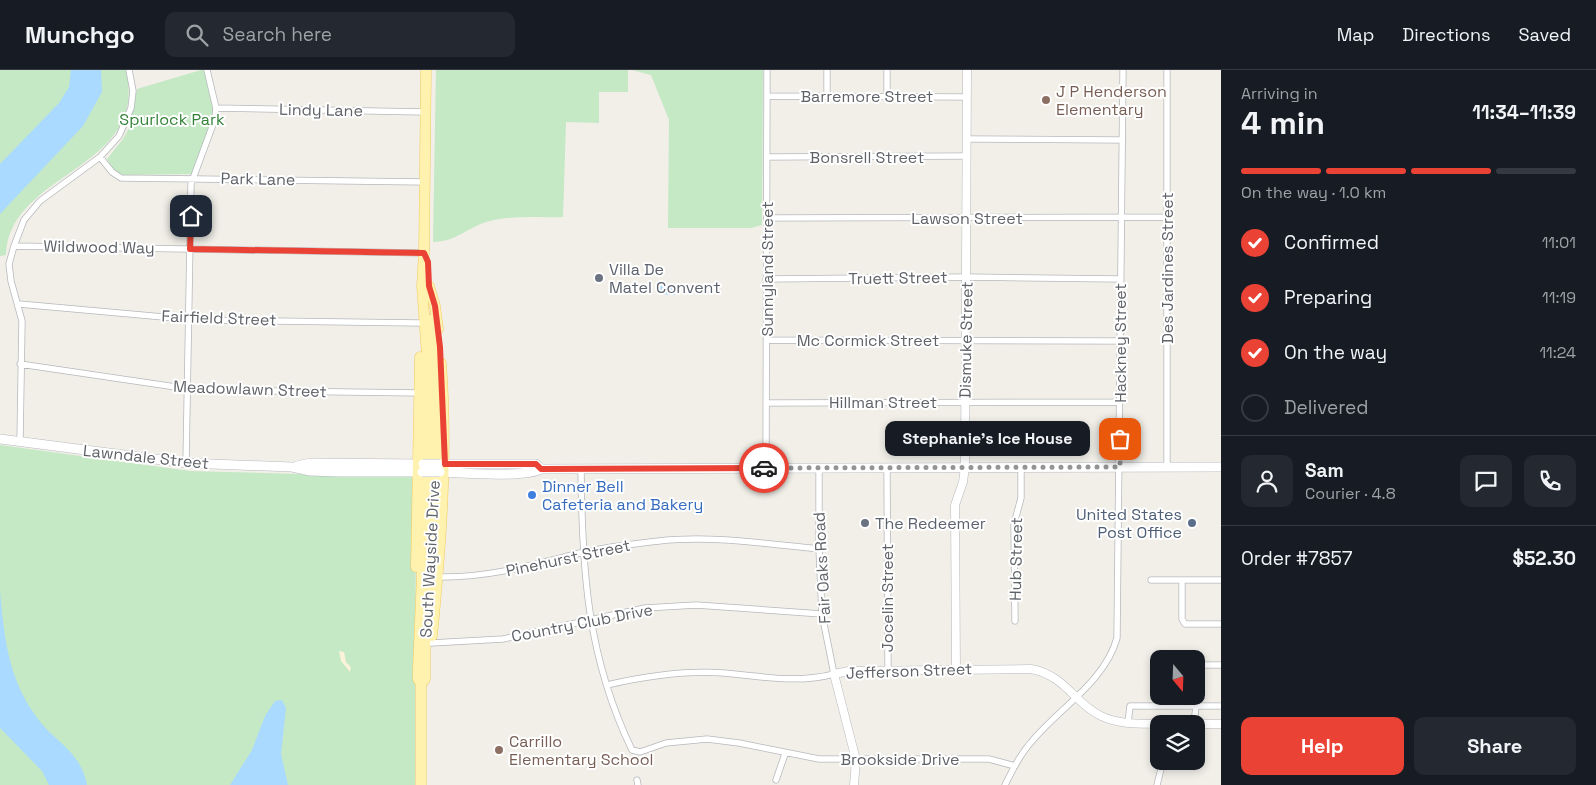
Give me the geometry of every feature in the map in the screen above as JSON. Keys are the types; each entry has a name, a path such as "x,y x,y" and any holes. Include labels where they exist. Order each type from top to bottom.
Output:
{"main road":[{"name":"South Wayside Drive","path":"421,785 421,684 426,679 422,672 434,529 436,419 424,253 426,70"},
{"path":"422,672 414,630 420,468 420,323 425,286"},
{"path":"422,672 431,643 438,577 442,468 440,357 435,306 425,286"},
{"name":"Lawndale Street","path":"0,439 186,463 292,467 310,471 338,467 518,469 535,472 541,469 1221,467"}],"street":[{"path":"20,441 22,321 19,304 11,281 9,264 14,246 24,220 40,201 100,157 119,136 131,108 133,92 129,70"},
{"path":"186,463 193,178 215,119 216,108 207,70"},
{"name":"Sunnyland Street","path":"766,468 767,70"},
{"path":"827,70 827,96"},
{"path":"887,70 887,95"},
{"name":"Dismuke Street","path":"956,669 955,505 963,482 965,467 967,70"},
{"name":"Hackney Street","path":"1004,785 1033,739 1104,669 1117,638 1123,70"},
{"name":"Des Jardines Street","path":"1167,70 1167,467"},
{"name":"Barremore Street","path":"767,96 887,95 967,97"},
{"name":"Lindy Lane","path":"216,108 426,112"},
{"path":"968,139 1121,140"},
{"name":"Bonsrell Street","path":"767,157 967,156"},
{"name":"Park Lane","path":"100,157 112,172 121,178 425,182"},
{"name":"Lawson Street","path":"767,218 1167,217"},
{"name":"Wildwood Way","path":"14,246 424,253"},
{"name":"Truett Street","path":"766,279 967,277 1120,279"},
{"name":"Fairfield Street","path":"19,304 189,319 420,323"},
{"name":"Mc Cormick Street","path":"766,340 1120,340"},
{"name":"Meadowlawn Street","path":"20,364 189,389 421,393"},
{"name":"Hillman Street","path":"766,403 1120,402"},
{"name":"Hub Street","path":"1015,621 1014,524 1021,498 1021,467"},
{"name":"Fair Oaks Road","path":"819,468 819,549 822,614 834,674 856,760 854,785"},
{"name":"Jocelin Street","path":"887,468 888,669"},
{"path":"581,469 582,553 590,620 607,685"},
{"name":"Pinehurst Street","path":"438,577 472,577 505,572 582,553 660,541 688,539 732,541 819,549"},
{"path":"1151,580 1221,580"},
{"path":"1182,580 1183,621 1185,624 1221,624"},
{"name":"Country Club Drive","path":"431,643 503,639 644,608 696,605 822,614"},
{"path":"1205,666 1221,665"},
{"name":"Jefferson Street","path":"607,685 636,678 674,673 723,673 803,680 862,670 1038,670 1056,678 1101,716 1128,723 1150,724"},
{"name":"Brookside Drive","path":"607,685 628,741 632,750 636,752 666,743 707,739 739,743 785,754 819,759 988,760 1015,766"},
{"path":"1128,723 1130,706 1221,706"},
{"path":"1195,715 1196,706"},
{"path":"1205,724 1221,724"},
{"path":"776,780 785,754"},
{"path":"1157,785 1161,770"}],"green space":[{"path":"0,70 126,70 128,103 118,129 99,150 29,205 13,227 6,255 0,256"},
{"name":"Spurlock Park","path":"204,70 214,114 192,174 124,175 113,171 107,159 129,128 137,89"},
{"path":"436,70 628,70 628,92 599,92 599,123 566,122 563,217 499,219 482,223 456,237 433,242"},
{"path":"632,70 763,70 762,225 751,228 668,228 669,120 651,75"},
{"path":"0,445 190,471 412,477 416,485 415,785 0,785"}],"sand":[{"path":"339,651 344,652 346,662 351,667 350,672 341,661"}],"water":[{"path":"71,70 101,70 102,92 83,126 0,214 0,164 59,103 69,87"},
{"path":"660,286 676,287 675,295 660,294"},
{"path":"0,591 3,624 9,656 19,686 26,701 42,724 72,754 83,773 87,785 49,785 42,771 0,728"},
{"path":"282,700 286,708 281,754 288,785 230,785 252,750 265,716 275,701"}],"way so far":[{"path":"764,468 1120,467 1120,439"}],"place":[{"name":"J P Henderson Elementary","path":"1046,100"},
{"name":"Villa De Matel Convent","path":"599,278"},
{"name":"Stephanie's Ice House","path":"1120,439"},
{"name":"Dinner Bell Cafeteria and Bakery","path":"532,495"},
{"name":"The Redeemer","path":"865,523"},
{"name":"United States Post Office","path":"1192,523"},
{"name":"Carrillo Elementary School","path":"499,750"}],"route":[{"path":"191,216 190,249 424,253 428,262 429,286 435,306 440,347 445,464 536,464 541,469 764,468"}]}
